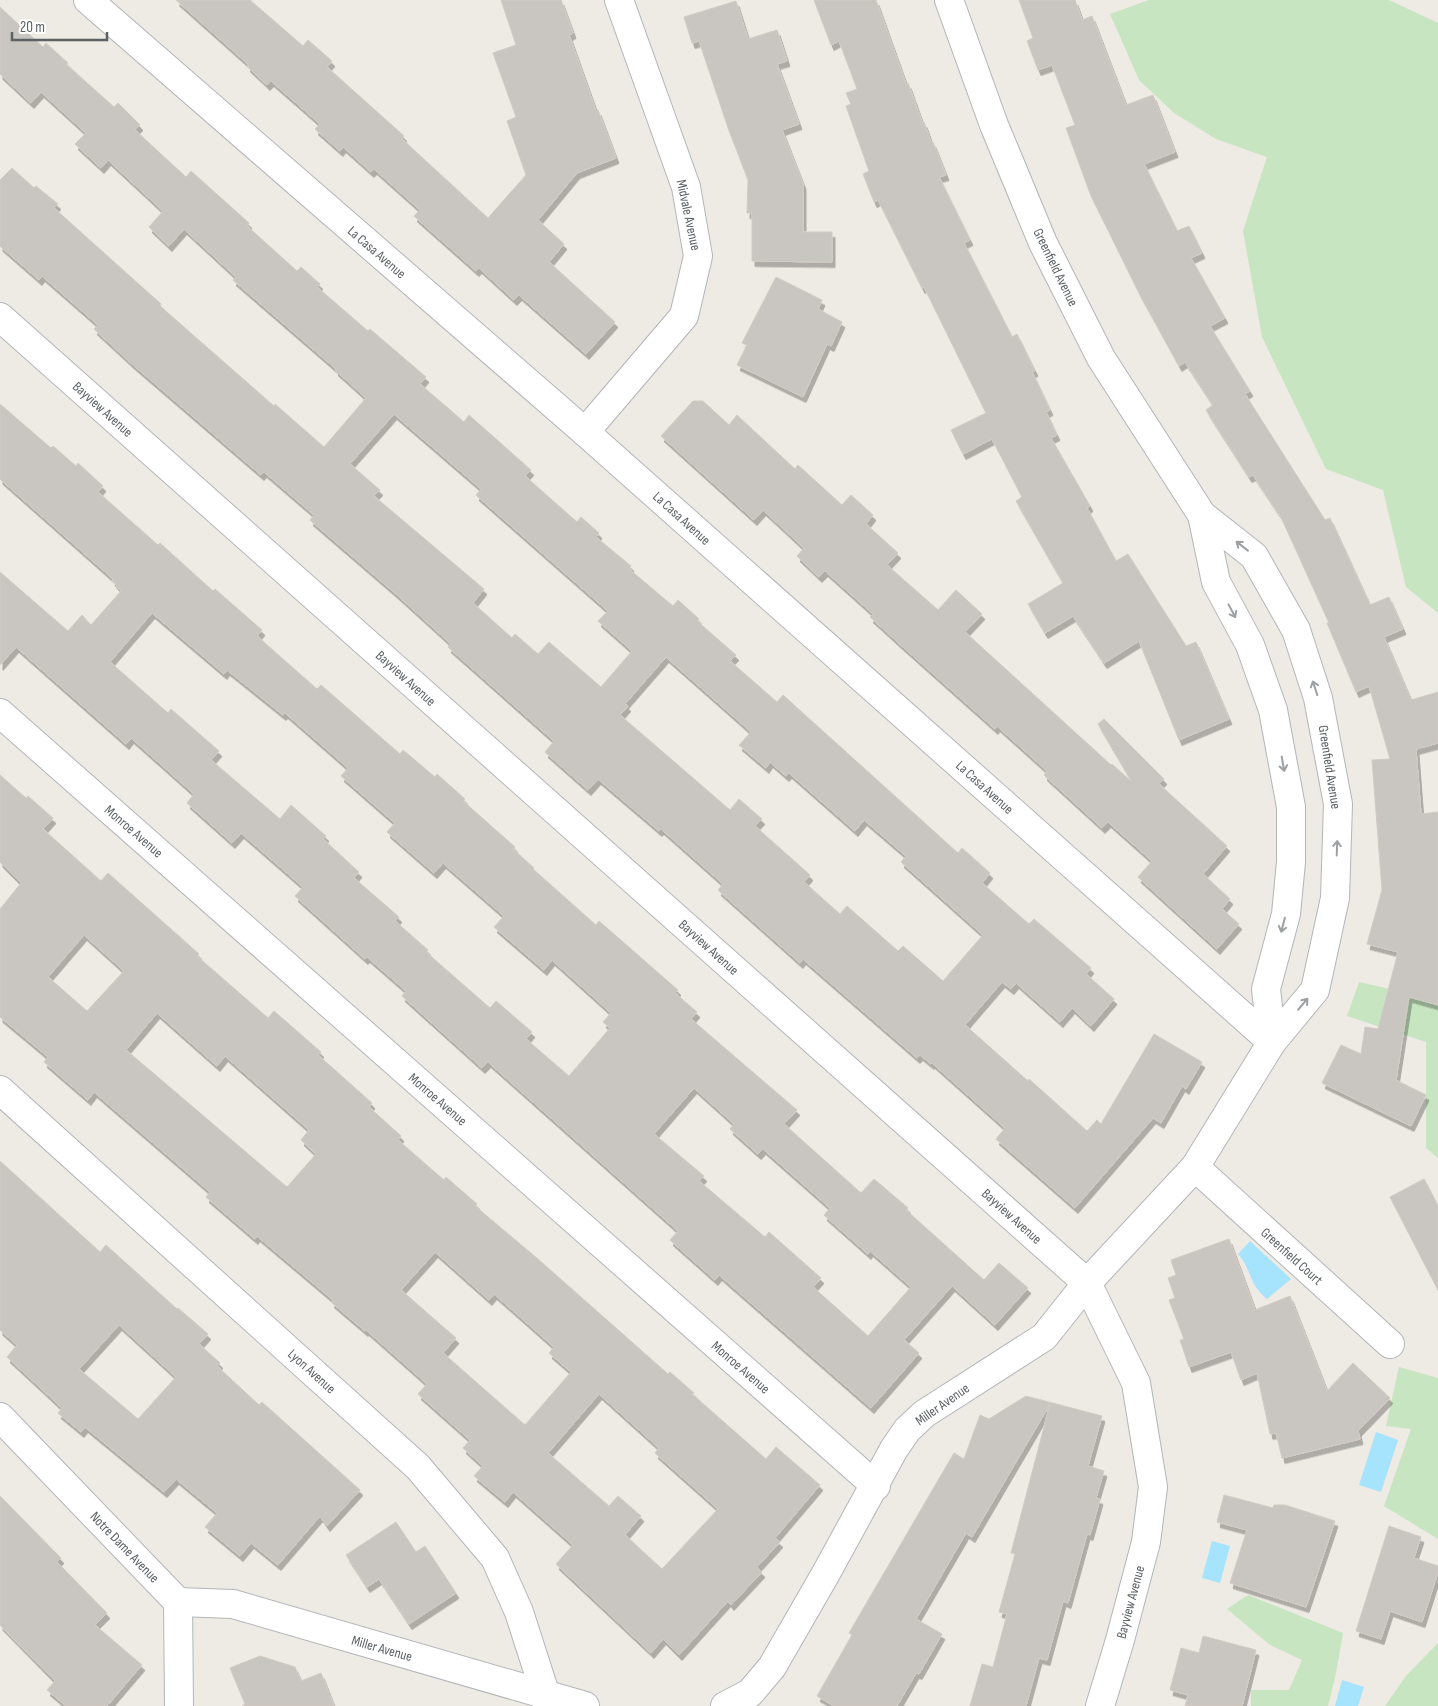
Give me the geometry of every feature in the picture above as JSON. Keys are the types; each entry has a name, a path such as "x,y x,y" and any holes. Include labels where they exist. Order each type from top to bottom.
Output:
{"street":[{"name":"Midvale Avenue","path":"585,432 684,316 698,256 686,187 619,0"},
{"name":"Greenfield Avenue","path":"949,0 994,125 1043,243 1102,358 1202,515 1254,556 1296,630 1318,698 1338,804 1335,898 1315,990 1272,1042 1195,1168"},
{"name":"La Casa Avenue","path":"92,1 585,432 1272,1042"},
{"name":"Bayview Avenue","path":"0,317 1087,1283 1136,1383 1153,1488 1146,1542 1100,1706"},
{"name":"Greenfield Avenue","path":"1202,515 1216,582 1250,644 1273,710 1291,807 1292,862 1286,914 1266,989 1272,1042"},
{"name":"Monroe Avenue","path":"0,713 876,1486"},
{"name":"Lyon Avenue","path":"0,1090 418,1467 495,1558 519,1612 546,1701"},
{"name":"Miller Avenue","path":"725,1706 750,1693 772,1668 876,1486 894,1449 907,1430 924,1414 1044,1338 1087,1283 1195,1168"},
{"name":"Greenfield Court","path":"1195,1168 1390,1344"},
{"name":"Notre Dame Avenue","path":"0,1417 178,1602"},
{"name":"Miller Avenue","path":"178,1602 233,1604 546,1701 585,1706"},
{"path":"178,1602 179,1706"}],"green space":[{"path":"1149,0 1389,0 1438,23 1438,613 1406,587 1383,490 1326,469 1262,337 1243,231 1267,157 1216,139 1174,113 1139,80 1110,14"},
{"path":"1359,982 1438,1000 1438,1158 1426,1148 1426,1042 1347,1016"},
{"path":"1399,1367 1438,1378 1438,1539 1384,1506 1411,1429 1386,1426"},
{"path":"1248,1595 1343,1633 1328,1706 1251,1706 1251,1690 1289,1690 1302,1660 1270,1645 1227,1609"},
{"path":"1438,1643 1438,1706 1385,1706 1406,1676"}],"water":[{"path":"1250,1241 1291,1279 1267,1299 1256,1288 1246,1265 1238,1254"},
{"path":"1376,1432 1398,1440 1381,1492 1359,1485"},
{"path":"1212,1541 1230,1546 1220,1583 1202,1578"},
{"path":"1342,1680 1364,1687 1358,1706 1335,1706"}],"building":[{"path":"176,0 250,0 303,46 308,40 332,61 327,67 404,136 402,139 488,218 526,175 507,121 516,117 493,53 516,45 501,0 561,0 573,33 569,35 596,111 598,110 616,158 577,173 538,220 564,244 549,262 615,322 586,354 519,295 514,300 479,268 476,271 414,216 420,210 374,169 371,172 343,147 340,151 315,129 320,124 271,81 267,85 247,66 249,65"},
{"path":"814,0 876,0 906,84 908,83 922,122 924,122 946,175 939,177 970,240 964,243 1012,337 1017,334 1035,371 1032,372 1050,410 1046,412 1057,435 1051,438 1090,506 1087,508 1116,561 1128,554 1186,646 1196,642 1229,719 1179,740 1139,641 1104,663 1073,616 1045,633 1028,604 1063,583 1016,501 1022,497 992,439 963,454 951,430 986,413 924,287 922,288 878,200 874,202 863,174 869,171 846,106 851,104 846,93 857,89 839,41 831,45"},
{"path":"1019,0 1075,0 1082,20 1092,16 1126,105 1153,95 1175,152 1144,164 1177,231 1189,226 1202,253 1191,258 1225,318 1210,326 1250,391 1245,394 1325,520 1330,518 1370,605 1389,597 1403,629 1384,637 1411,700 1438,692 1438,743 1416,749 1421,814 1438,812 1438,1005 1409,997 1396,1080 1426,1095 1411,1126 1322,1083 1341,1045 1361,1054 1365,1027 1378,1029 1398,952 1367,944 1382,890 1372,760 1390,759 1369,686 1356,692 1327,623 1329,623 1281,517 1253,475 1249,477 1206,410 1213,405 1185,362 1179,366 1141,297 1091,196 1066,128 1075,125 1052,65 1038,70 1027,41 1033,38"},
{"path":"736,1 748,39 777,30 787,61 777,64 799,124 782,130 803,184 803,232 832,232 832,262 752,261 752,213 747,213 748,180 728,128 699,41 692,43 684,17"},
{"path":"0,7 43,47 46,43 68,63 66,64 114,107 118,103 140,125 135,130 186,177 191,171 249,223 247,226 297,271 301,267 320,284 317,287 426,377 420,384 464,422 469,415 531,470 525,476 577,522 581,517 599,533 596,537 631,566 629,569 673,606 678,600 699,619 697,621 736,655 730,661 777,702 783,695 958,853 962,848 990,873 982,883 1029,924 1034,919 1091,968 1086,974 1114,999 1091,1026 1072,1008 1060,1022 1016,983 1011,989 1002,982 965,1025 1087,1131 1097,1120 1101,1124 1154,1034 1202,1062 1186,1089 1182,1086 1161,1123 1153,1118 1075,1208 996,1139 1005,1128 932,1063 920,1055 917,1058 803,959 800,963 718,890 723,884 661,829 659,831 598,779 588,790 545,752 554,741 448,647 451,644 396,594 310,520 314,515 264,472 261,475 132,364 94,329 98,325 42,276 39,280 0,246 0,180 12,168 34,188 36,186 58,204 54,208 161,304 160,306 274,406 275,404 324,447 366,398 336,369 233,280 236,277 184,229 169,246 149,227 163,211 108,160 101,168 75,144 86,133 41,92 31,103 0,74","holes":["394,414 481,489 476,495 608,611 598,621 632,651 601,687 549,642 538,654 515,634 512,638 473,603 484,589 374,496 380,490 350,464","666,657 751,732 739,745 766,768 770,762 786,776 789,773 855,831 864,820 906,856 901,862 983,935 943,981 903,946 898,951 847,906 840,914 804,882 810,875 755,826 762,819 739,799 730,810 620,715 628,706 625,704"]},
{"path":"776,277 822,300 818,309 842,322 831,346 827,344 803,397 737,365 747,345 742,343"},
{"path":"693,401 703,401 729,425 737,415 795,469 798,465 842,505 851,495 873,515 866,524 898,553 887,565 938,610 956,590 982,614 965,632 1111,765 1132,782 1098,724 1104,719 1164,779 1159,784 1227,846 1203,874 1230,899 1222,909 1239,924 1217,949 1138,877 1152,861 1108,822 1102,828 1044,775 1047,771 997,726 995,729 903,647 870,617 873,614 825,571 819,577 797,556 804,548 763,510 754,520 661,436"},
{"path":"0,404 51,448 53,446 76,466 78,463 103,486 98,492 158,545 160,543 213,591 215,589 262,630 257,636 317,689 321,685 400,754 403,750 435,777 437,774 465,799 463,801 515,847 513,849 533,869 596,925 599,921 678,990 675,993 697,1012 691,1019 797,1110 784,1124 861,1193 874,1179 908,1208 906,1210 984,1280 999,1263 1028,1288 995,1325 952,1286 904,1340 919,1353 871,1408 719,1275 715,1280 670,1240 678,1231 488,1062 482,1068 402,996 406,991 367,957 365,959 295,896 303,887 241,833 232,843 187,803 194,794 131,738 126,744 16,647 0,665 0,572 68,631 82,615 91,625 121,591 113,579 0,479","holes":["152,613 224,674 227,670 283,715 285,713 348,768 341,776 395,823 387,832 434,873 443,863 504,916 494,927 544,970 552,960 611,1013 603,1022 610,1028 569,1076 526,1039 532,1032 496,1001 490,1008 426,952 428,950 395,921 399,917 354,878 359,872 323,839 326,836 291,805 280,819 211,760 219,751 171,709 168,713 110,662","694,1088 734,1124 730,1129 758,1154 763,1149 830,1208 824,1215 868,1254 870,1251 911,1287 868,1336 813,1287 821,1278 769,1232 765,1237 699,1181 704,1176 654,1134"]},
{"path":"0,775 53,818 43,829 101,881 108,873 199,954 197,956 268,1018 274,1011 321,1052 318,1055 372,1103 369,1107 401,1136 398,1140 444,1180 446,1177 477,1204 475,1206 668,1374 670,1372 694,1393 692,1394 766,1459 776,1447 820,1485 775,1538 780,1542 757,1567 762,1572 731,1605 728,1601 679,1655 663,1639 651,1653 556,1564 573,1545 513,1492 505,1502 474,1476 483,1466 463,1448 470,1440 418,1394 427,1384 331,1302 333,1300 257,1236 255,1239 206,1197 210,1192 94,1092 88,1100 44,1062 48,1057 0,1017 0,909 21,883 0,862","holes":["84,935 124,971 87,1011 48,977","157,1013 217,1066 225,1056 309,1130 301,1140 316,1154 287,1187 126,1050","435,1252 489,1300 494,1294 554,1347 549,1353 571,1372 525,1425 443,1353 456,1338 401,1290","599,1394 659,1448 655,1453 718,1509 662,1569 625,1535 641,1516 618,1496 609,1506 548,1453"]},
{"path":"0,1161 100,1252 106,1245 177,1309 208,1334 199,1344 220,1363 217,1366 259,1405 262,1402 360,1490 327,1526 320,1516 278,1565 251,1543 240,1556 205,1527 217,1513 176,1479 164,1492 85,1427 81,1432 58,1413 62,1408 7,1357 17,1345 0,1330","holes":["119,1325 176,1377 138,1419 79,1369"]},
{"path":"1424,1179 1438,1206 1438,1290 1390,1197"},
{"path":"1229,1239 1255,1310 1290,1296 1327,1391 1353,1363 1390,1398 1358,1431 1360,1439 1282,1458 1276,1433 1270,1434 1257,1373 1241,1380 1231,1352 1189,1367 1180,1340 1184,1339 1169,1300 1175,1298 1168,1278 1176,1275 1171,1260"},
{"path":"1026,1396 1102,1416 1088,1466 1104,1471 1096,1498 1100,1499 1090,1535 1087,1534 1068,1603 1063,1601 1047,1660 1039,1658 1026,1706 970,1706 982,1664 993,1667 1007,1614 999,1612 1015,1554 1011,1553 1050,1404 972,1537 966,1533 916,1619 942,1634 919,1674 916,1673 897,1706 834,1706 817,1696 852,1635 849,1633 954,1453 964,1459 980,1415 989,1419"},
{"path":"1224,1495 1273,1508 1274,1505 1285,1505 1335,1521 1306,1607 1230,1583 1247,1530 1217,1522"},
{"path":"0,1496 61,1558 57,1562 107,1613 95,1625 142,1665 107,1706 66,1706 47,1690 55,1681 0,1625"},
{"path":"396,1522 416,1552 425,1546 456,1593 409,1624 379,1579 367,1587 346,1555"},
{"path":"1389,1526 1421,1537 1414,1558 1438,1566 1438,1572 1422,1622 1390,1611 1381,1639 1356,1631"},
{"path":"1203,1636 1256,1650 1242,1706 1185,1706 1188,1695 1170,1690 1181,1648 1199,1653"},
{"path":"260,1656 295,1667 301,1681 321,1673 334,1706 242,1706 245,1704 230,1668"}]}
